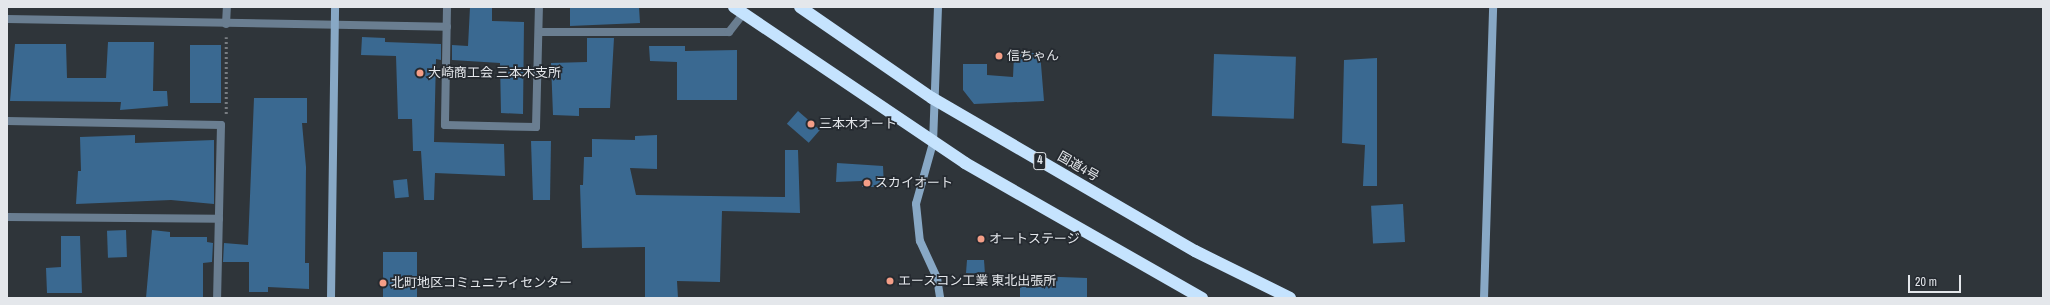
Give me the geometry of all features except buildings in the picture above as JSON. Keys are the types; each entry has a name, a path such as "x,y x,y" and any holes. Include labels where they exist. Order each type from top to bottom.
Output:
{"highway":[{"name":"国道4号","path":"800,7 932,98 1195,251 1290,298"},
{"path":"738,10 933,143 1202,298"}],"street":[{"path":"226,24 227,7"},
{"path":"331,298 335,7"},
{"path":"447,7 445,126 536,127 539,7"},
{"path":"938,7 932,98 933,143 916,204 916,224 920,241 937,278 940,298"},
{"path":"1484,298 1493,7"},
{"path":"538,32 729,32 738,10"},
{"path":"7,19 447,27"},
{"path":"7,121 221,125 218,298"},
{"path":"7,216 219,219"}],"path":[{"path":"221,125 226,115 226,24"}],"place":[{"name":"信ちゃん","path":"999,56"},
{"name":"大崎商工会 三本木支所","path":"420,73"},
{"name":"三本木オート","path":"811,124"},
{"name":"スカイオート","path":"867,183"},
{"name":"オートステージ","path":"981,239"},
{"name":"エースコン工業 東北出張所","path":"890,281"},
{"name":"北町地区コミュニティセンター","path":"383,283"}]}
